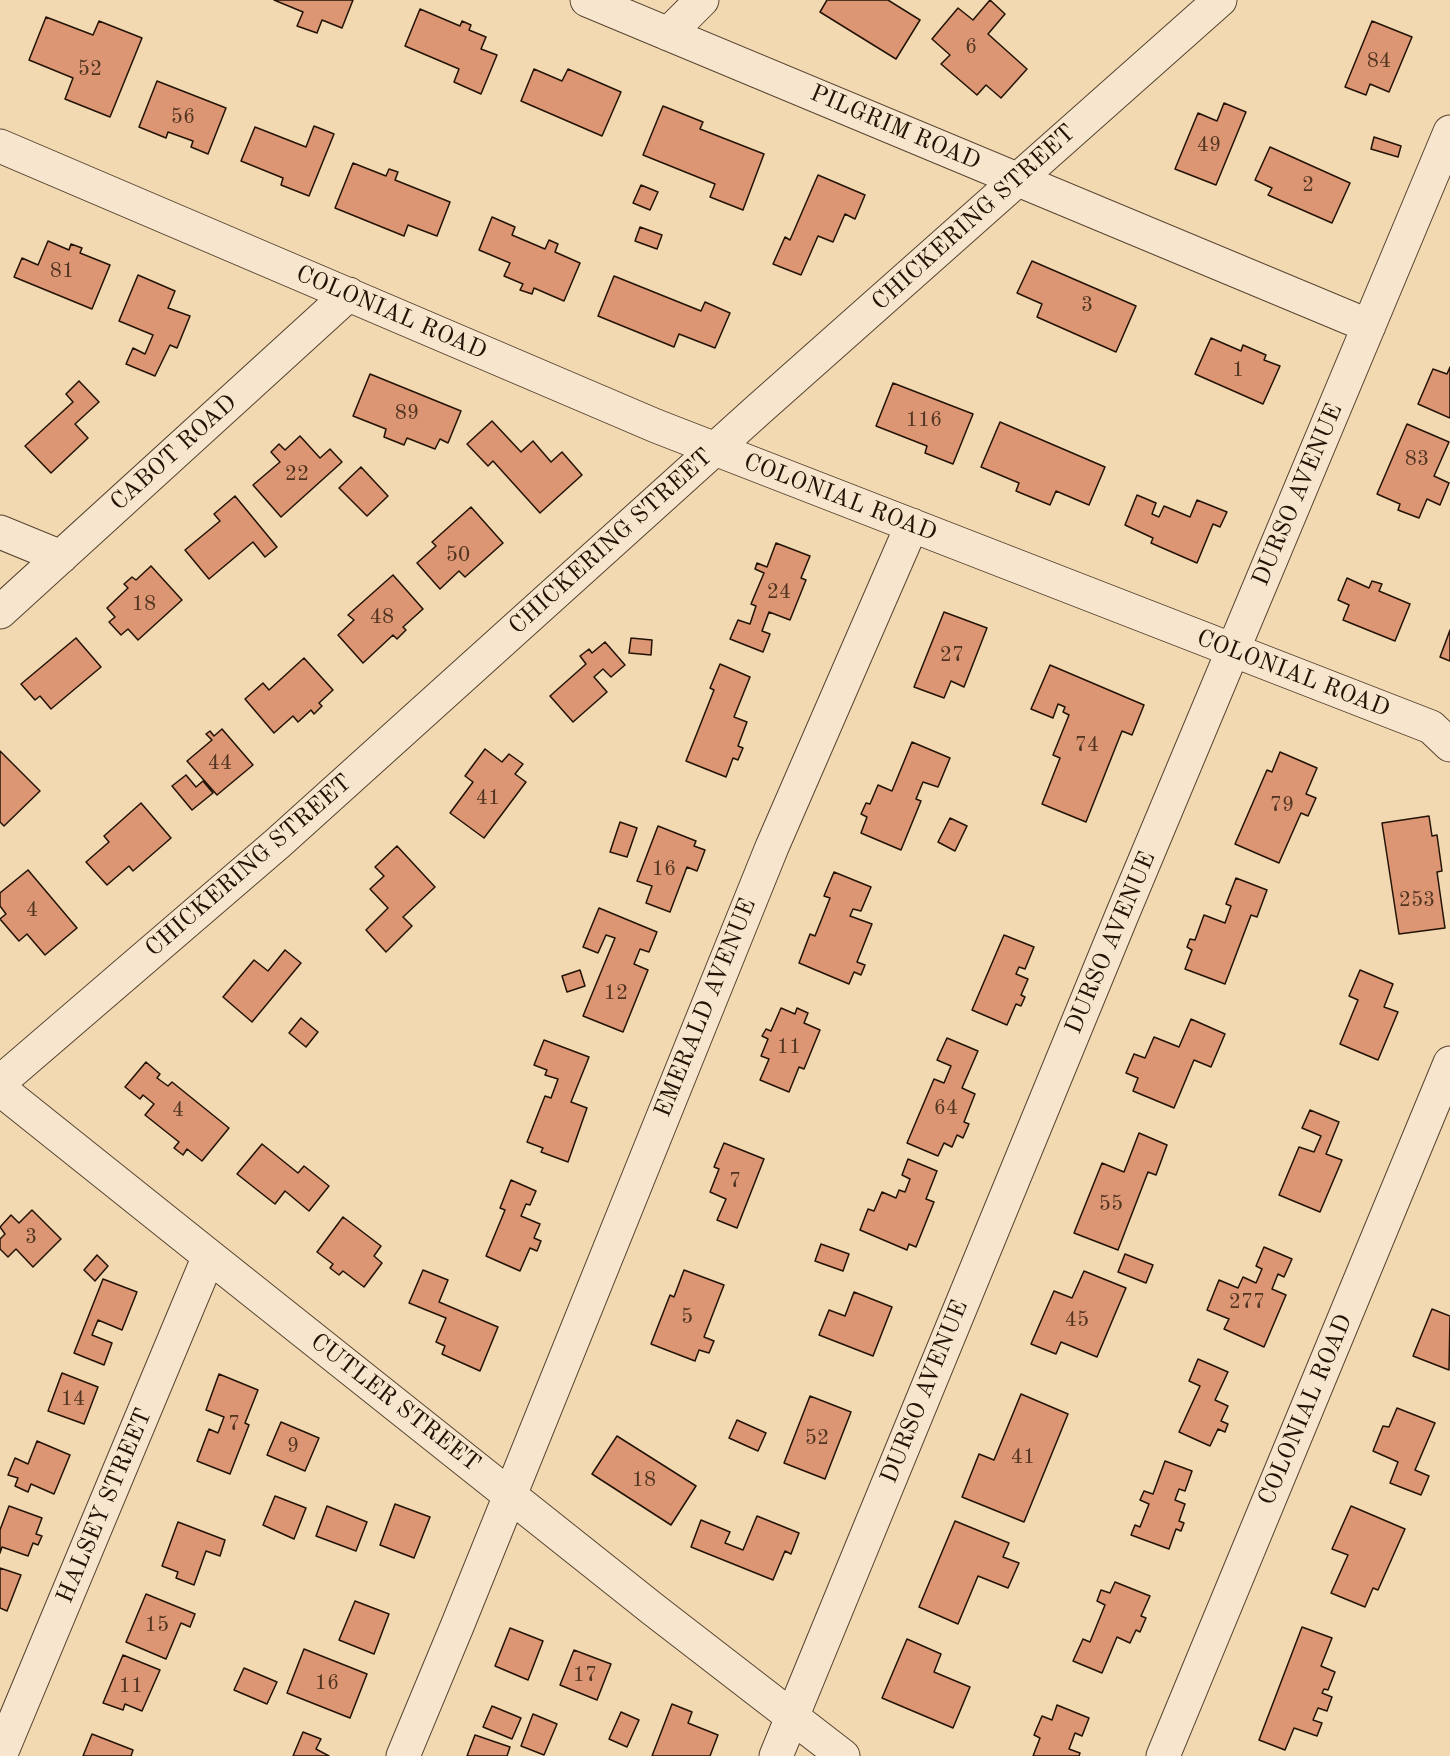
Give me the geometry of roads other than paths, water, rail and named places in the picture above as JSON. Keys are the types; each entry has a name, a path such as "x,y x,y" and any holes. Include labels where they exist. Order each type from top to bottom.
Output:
{"street":[{"name":"PILGRIM ROAD","path":"587,0 1369,326"},
{"path":"668,34 702,0"},
{"name":"CHICKERING STREET","path":"0,1082 278,843 714,449 1220,0"},
{"name":"DURSO AVENUE","path":"776,1756 1233,650 1450,132"},
{"name":"COLONIAL ROAD","path":"0,146 656,426 1431,728 1450,745"},
{"name":"CABOT ROAD","path":"0,612 349,294"},
{"name":"EMERALD AVENUE","path":"403,1756 772,847 912,525"},
{"path":"0,532 61,557"},
{"name":"COLONIAL ROAD","path":"1163,1756 1450,1063"},
{"name":"CUTLER STREET","path":"0,1086 10,1097 209,1256 843,1756"},
{"name":"HALSEY STREET","path":"0,1756 209,1256"}]}
